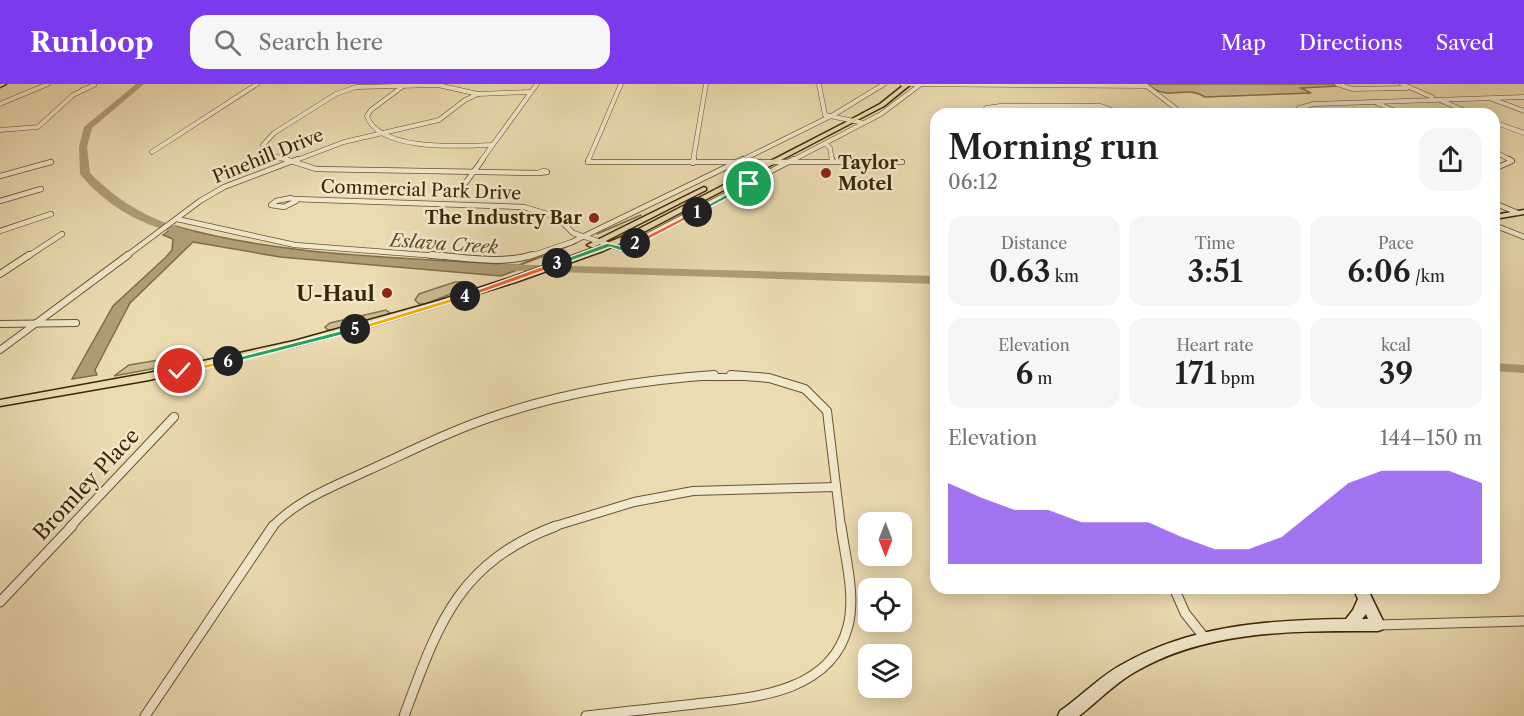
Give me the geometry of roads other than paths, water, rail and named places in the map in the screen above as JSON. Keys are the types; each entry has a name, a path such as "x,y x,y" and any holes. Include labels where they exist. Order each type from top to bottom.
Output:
{"main road":[{"path":"560,262 841,119 900,84"},
{"path":"0,403 68,393 213,365 298,345 432,307 524,276 610,244 882,105 907,84"}],"street":[{"path":"0,104 48,84"},
{"path":"152,152 257,84"},
{"path":"531,92 478,94 447,86 406,84 362,86 336,94 273,133 263,144 264,149 271,155 325,170 475,170 538,173"},
{"path":"406,84 368,113 368,122 398,141 419,146 492,145"},
{"path":"465,185 537,84"},
{"path":"621,84 588,162 902,162"},
{"path":"693,163 706,84"},
{"path":"819,84 824,114 864,123"},
{"path":"175,221 294,245 485,260 524,258 584,236 736,163 830,116 884,84"},
{"path":"900,84 1145,85 1174,108"},
{"path":"1337,84 1353,89 1409,88"},
{"path":"1402,84 1459,108"},
{"name":"Commercial Park Drive","path":"294,199 524,207 557,217 568,230 621,249 826,144 864,123 921,85"},
{"path":"0,130 31,128 45,124 82,90"},
{"name":"Pinehill Drive","path":"0,350 152,237 224,187 344,142 439,120 465,100 478,94"},
{"path":"1299,108 1306,105 1524,97"},
{"path":"1490,98 1522,111"},
{"path":"1374,102 1388,108"},
{"path":"986,108 998,106 1103,106 1108,108"},
{"path":"1500,124 1524,133"},
{"path":"1512,129 1524,129"},
{"path":"826,144 830,148 832,162"},
{"path":"1500,154 1509,158 1510,164 1500,167"},
{"path":"0,176 51,162"},
{"path":"0,201 41,189"},
{"path":"1500,205 1521,212"},
{"path":"1500,216 1521,212"},
{"path":"0,231 51,214"},
{"path":"1500,227 1524,237"},
{"path":"0,274 62,234"},
{"path":"0,324 76,323"},
{"path":"145,716 263,538 292,509 321,492 438,438 494,416 598,389 650,380 720,375 765,376 805,388 823,402 827,411 851,607 847,638 828,662 794,686 767,696 586,716"},
{"name":"Bromley Place","path":"0,602 174,417"},
{"path":"404,716 442,620 479,572 496,555 569,522 653,497 717,489 836,487"},
{"path":"1177,594 1185,613 1204,637"},
{"path":"1349,626 1359,613 1363,594"},
{"path":"1363,594 1378,625"},
{"path":"1070,715 1127,668 1165,650 1204,637 1245,629 1524,621"}],"waterway":[{"name":"Eslava Creek","path":"140,84 88,127 83,147 85,174 109,197 132,213 158,225 191,234"},
{"path":"597,234 641,215"},
{"path":"541,257 576,243"},
{"path":"517,266 545,255"},
{"name":"Eslava Creek","path":"500,268 930,280"},
{"name":"Eslava Creek","path":"1500,367 1524,369"}],"place":[{"name":"Taylor Motel","path":"826,173"},
{"name":"The Industry Bar","path":"594,218"},
{"name":"U-Haul","path":"387,293"}]}
